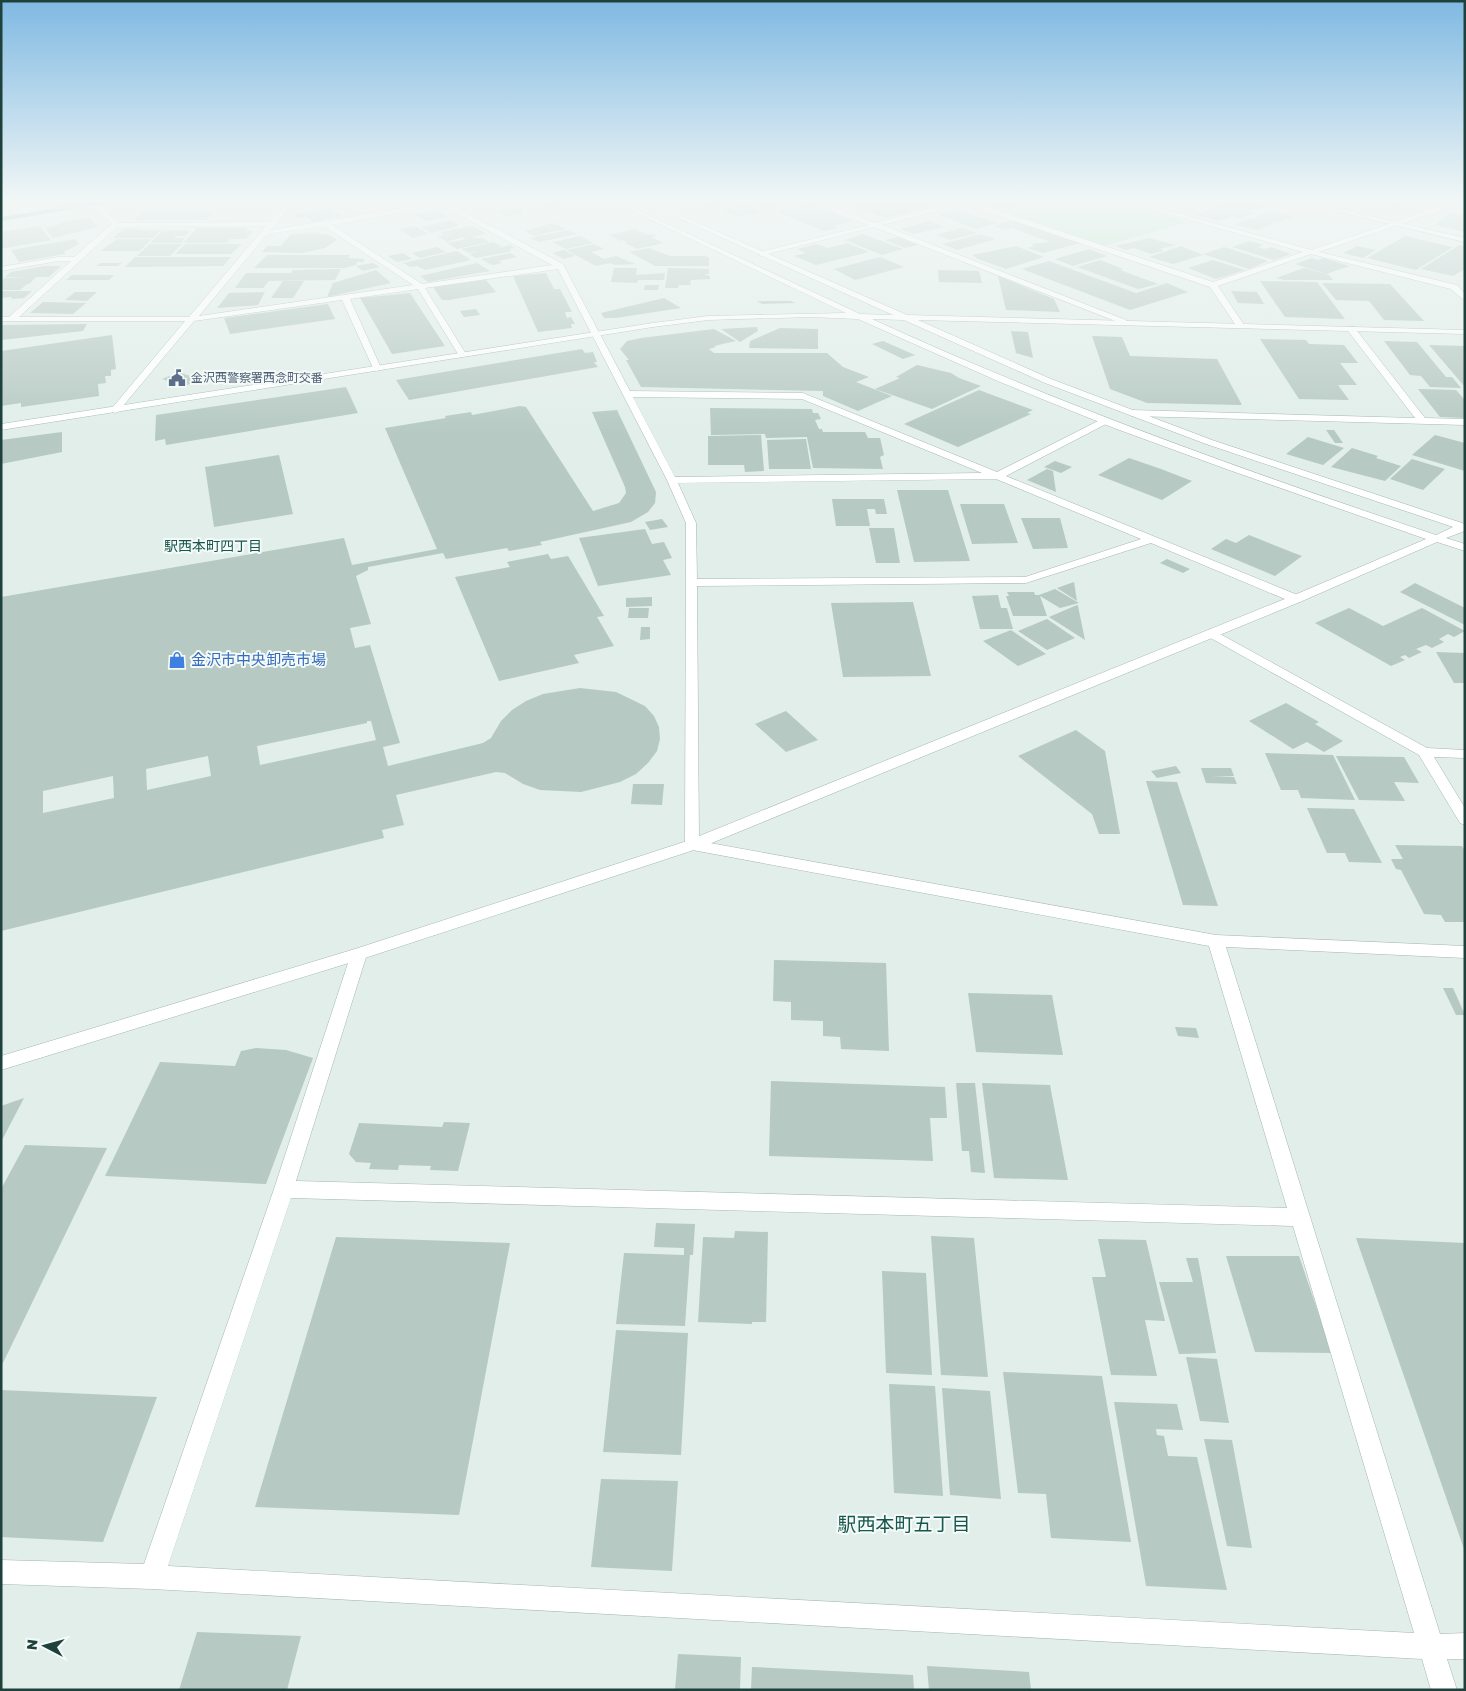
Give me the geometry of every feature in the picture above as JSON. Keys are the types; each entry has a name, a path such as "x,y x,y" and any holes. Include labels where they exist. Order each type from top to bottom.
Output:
{"street":[{"path":"11,319 56,279"},
{"path":"116,410 227,279"},
{"path":"409,279 420,286 462,354"},
{"path":"1,319 193,319 470,279"},
{"path":"567,279 672,480 691,523 692,844"},
{"path":"782,279 1002,380 1105,421 1223,466 1465,548"},
{"path":"818,279 996,359 1132,413 1331,484 1464,527"},
{"path":"1012,279 1123,322"},
{"path":"1195,279 1213,285 1240,325"},
{"path":"1213,285 1231,279"},
{"path":"1421,279 1454,287 1465,299"},
{"path":"346,296 377,368"},
{"path":"1,426 116,410 462,354 708,318 811,315 1465,332"},
{"path":"1351,329 1422,420 1465,432"},
{"path":"627,394 803,396 1296,599"},
{"path":"1132,413 1465,422"},
{"path":"672,480 998,476 1105,421"},
{"path":"1,1063 359,954 692,844 1296,599 1464,527"},
{"path":"692,583 1026,580 1149,540"},
{"path":"1211,633 1424,752 1465,754"},
{"path":"1424,752 1465,820"},
{"path":"692,844 1216,941 1465,952"},
{"path":"1216,941 1444,1690"},
{"path":"152,1577 284,1189 359,954"},
{"path":"284,1189 1301,1217"},
{"path":"1,1572 152,1577 1432,1647 1465,1646"}],"building":[{"path":"3,279 34,279 20,290 1,290 1,281"},
{"path":"67,279 110,279 109,280 66,280"},
{"path":"242,279 336,279 259,281 269,281 263,288 235,288"},
{"path":"347,279 386,279 391,283 327,297 333,283"},
{"path":"424,279 445,279 428,282"},
{"path":"514,279 549,279 554,289 560,289 572,312 565,312 567,318 571,317 575,324 571,324 572,328 538,332"},
{"path":"612,279 664,279 638,280 637,283 611,282"},
{"path":"666,279 710,279 691,280 690,285 679,285 678,288 665,288"},
{"path":"939,279 981,279 982,283 939,282"},
{"path":"999,279 1005,279 1054,299 1060,312 1006,310"},
{"path":"1048,279 1098,279 1136,293 1167,283 1188,292 1130,310"},
{"path":"1110,279 1144,279 1158,284 1138,289"},
{"path":"1280,279 1333,280 1284,280"},
{"path":"486,280 496,292 442,300 433,287"},
{"path":"283,281 304,281 293,298 271,298"},
{"path":"1260,281 1317,282 1345,319 1285,317"},
{"path":"1322,283 1390,284 1424,321 1384,320 1369,301 1336,300"},
{"path":"645,285 659,285 658,290 644,290"},
{"path":"1,291 32,291 24,298 11,299 12,297 1,298"},
{"path":"1231,291 1257,292 1264,304 1238,303"},
{"path":"75,292 97,292 87,301 65,300"},
{"path":"265,292 258,305 217,308 229,293"},
{"path":"410,293 445,346 392,354 360,298"},
{"path":"664,298 681,308 616,318 604,318 601,313"},
{"path":"757,301 791,301 795,303 762,304"},
{"path":"43,302 86,303 73,314 30,313"},
{"path":"328,304 335,319 230,334 224,318"},
{"path":"476,309 480,315 464,317 460,311"},
{"path":"87,324 83,331 1,340 1,325"},
{"path":"757,327 758,331 740,342 721,329"},
{"path":"780,328 818,329 818,349 749,348 750,341"},
{"path":"714,329 736,341 709,349 714,353 827,353 843,367 869,377 856,382 892,396 858,411 823,396 823,391 641,387 626,360 629,360 620,349 627,341 641,338"},
{"path":"1011,331 1028,332 1033,358 1016,353"},
{"path":"112,335 116,369 111,370 111,376 105,376 106,383 98,384 99,396 21,407 21,403 1,406 1,351"},
{"path":"1092,336 1122,337 1130,356 1217,359 1242,405 1147,403 1110,389"},
{"path":"1260,339 1306,340 1309,344 1344,345 1358,363 1340,363 1357,385 1338,385 1349,400 1299,399"},
{"path":"883,341 915,355 903,359 872,344"},
{"path":"1384,341 1417,342 1446,377 1452,377 1461,388 1430,387 1421,376 1410,375"},
{"path":"1429,345 1465,346 1465,387"},
{"path":"582,349 585,353 593,352 597,362 594,362 598,367 409,400 396,380"},
{"path":"917,365 951,373 981,386 932,409 875,389 900,378 896,377"},
{"path":"179,372 204,378 185,386 162,379"},
{"path":"346,387 358,413 166,445 165,439 155,441 156,415"},
{"path":"1418,389 1456,390 1465,400 1465,418 1440,417"},
{"path":"979,390 1033,410 1027,413 1031,414 958,447 904,424"},
{"path":"520,406 526,407 593,511 619,503 626,493 592,412 617,410 656,492 655,503 648,512 631,522 540,542 542,545 509,551 507,548 446,559 443,553 368,567 368,570 356,576 371,624 350,628 355,648 370,645 400,743 383,747 388,766 483,743 491,738 501,721 512,710 526,701 543,694 580,688 616,692 645,706 654,716 659,727 660,739 657,751 648,763 636,774 620,782 581,792 540,790 523,784 505,773 496,772 396,795 404,825 382,830 384,838 1,931 1,597 344,538 352,565 437,549 385,428 471,412 472,415","holes":["367,721 371,721 376,740 260,765 257,746 367,723","208,756 211,776 147,790 146,769","113,776 114,798 43,813 43,791"]},
{"path":"710,408 812,409 813,413 818,413 821,419 815,420 819,429 822,429 823,432 865,432 868,438 880,438 884,455 880,457 883,469 813,468 807,437 766,438 765,434 711,435"},
{"path":"1326,430 1334,430 1343,443 1335,443"},
{"path":"62,432 62,452 1,464 1,440"},
{"path":"761,435 764,471 745,472 744,465 708,465 708,436"},
{"path":"1435,435 1465,443 1465,471 1412,455"},
{"path":"1308,437 1344,448 1323,465 1286,454"},
{"path":"806,439 811,469 769,469 767,440"},
{"path":"1352,448 1401,466 1385,481 1331,467"},
{"path":"279,455 293,514 214,527 205,467"},
{"path":"1129,458 1192,481 1162,500 1098,475"},
{"path":"1412,459 1445,469 1423,490 1390,479"},
{"path":"1055,461 1072,467 1061,473 1044,467"},
{"path":"1047,469 1053,471 1056,492 1027,480"},
{"path":"897,490 948,490 970,561 914,562"},
{"path":"832,499 884,499 887,514 876,514 875,509 867,509 870,526 836,526"},
{"path":"960,504 1004,504 1018,543 972,544"},
{"path":"1021,518 1060,518 1068,548 1033,549"},
{"path":"662,519 668,527 650,530 645,522"},
{"path":"869,528 894,528 900,563 876,563"},
{"path":"645,529 652,544 664,542 672,558 663,560 671,575 598,586 579,538"},
{"path":"1249,535 1302,556 1275,576 1211,549 1226,539 1236,543"},
{"path":"548,554 551,559 568,556 604,616 597,617 614,646 574,655 579,663 499,681 455,577 510,567 507,562"},
{"path":"1167,559 1190,569 1183,573 1160,563"},
{"path":"1074,582 1077,601 1057,588"},
{"path":"1415,583 1465,608 1465,625 1400,592"},
{"path":"1055,589 1079,603 1060,608 1040,596 1047,616 1013,616 1006,596 1009,596 1007,592 1034,592 1035,595 1039,595"},
{"path":"998,595 1001,608 1007,608 1013,629 980,629 972,596"},
{"path":"652,597 652,606 626,607 626,598"},
{"path":"913,602 931,676 843,677 831,603"},
{"path":"1078,606 1085,640 1049,617"},
{"path":"629,608 649,608 648,618 628,618"},
{"path":"1349,608 1383,626 1422,608 1465,631 1454,637 1448,634 1439,639 1444,642 1432,648 1426,645 1416,649 1422,652 1409,658 1405,655 1400,657 1405,660 1391,666 1315,623"},
{"path":"1047,619 1075,638 1047,650 1018,631"},
{"path":"641,627 650,627 650,639 640,640"},
{"path":"1011,630 1046,654 1018,666 983,641"},
{"path":"1436,652 1465,653 1465,683 1454,683"},
{"path":"1286,703 1319,722 1315,724 1343,741 1324,752 1307,742 1293,749 1249,721"},
{"path":"786,711 818,740 786,752 755,724"},
{"path":"1076,730 1105,751 1120,834 1099,834 1092,814 1018,756"},
{"path":"1265,753 1333,755 1355,800 1301,798 1298,790 1281,790"},
{"path":"1336,756 1404,757 1419,783 1394,782 1405,801 1359,800"},
{"path":"1176,766 1181,773 1157,778 1151,771"},
{"path":"1201,768 1231,768 1234,776 1212,776 1234,777 1237,784 1206,783"},
{"path":"1146,781 1177,782 1218,906 1183,905"},
{"path":"633,784 664,784 662,805 631,804"},
{"path":"1307,808 1354,809 1382,863 1349,862 1345,853 1327,853"},
{"path":"1395,845 1462,846 1465,851 1465,922 1445,922 1441,915 1424,914 1401,870 1396,869 1391,859 1403,859"},
{"path":"774,960 886,963 889,1051 841,1049 840,1037 823,1036 823,1021 791,1020 791,1002 773,1001"},
{"path":"1443,988 1453,988 1465,1015 1456,1015"},
{"path":"968,993 1052,995 1063,1055 976,1052"},
{"path":"1175,1027 1196,1028 1199,1038 1178,1036"},
{"path":"256,1048 286,1050 313,1058 266,1184 105,1176 160,1062 235,1066 241,1051"},
{"path":"771,1081 945,1087 947,1118 930,1118 933,1161 769,1156"},
{"path":"956,1083 975,1083 985,1173 971,1172 969,1151 962,1151"},
{"path":"982,1083 1050,1085 1068,1180 994,1178"},
{"path":"24,1098 1,1142 1,1106"},
{"path":"444,1122 470,1123 458,1171 430,1170 431,1166 399,1165 398,1170 369,1169 371,1163 356,1162 349,1154 359,1123 442,1127"},
{"path":"25,1145 107,1148 1,1367 1,1189"},
{"path":"656,1223 695,1224 693,1255 690,1255 685,1326 616,1324 624,1253 684,1255 684,1248 654,1247"},
{"path":"735,1231 768,1232 766,1322 752,1322 752,1324 698,1322 703,1237 734,1238"},
{"path":"931,1236 974,1238 988,1377 941,1375"},
{"path":"336,1237 510,1243 459,1515 255,1507"},
{"path":"1356,1238 1465,1243 1465,1549 1464,1549"},
{"path":"1098,1239 1146,1240 1165,1321 1145,1320 1157,1376 1111,1375 1092,1277 1106,1277"},
{"path":"1226,1256 1299,1256 1332,1353 1255,1352"},
{"path":"1186,1258 1198,1258 1216,1353 1179,1354 1159,1282 1193,1282"},
{"path":"882,1271 926,1273 932,1375 886,1373"},
{"path":"616,1330 688,1333 681,1455 603,1452"},
{"path":"1186,1357 1217,1359 1229,1423 1200,1421"},
{"path":"1003,1372 1102,1376 1131,1542 1051,1538 1046,1494 1018,1493"},
{"path":"889,1384 935,1386 943,1496 894,1493"},
{"path":"942,1388 990,1391 1001,1499 950,1495"},
{"path":"1,1390 157,1397 103,1542 1,1537"},
{"path":"1114,1402 1177,1404 1183,1430 1156,1429 1157,1435 1164,1436 1168,1456 1197,1457 1227,1590 1146,1586"},
{"path":"1204,1439 1232,1440 1252,1548 1227,1546"},
{"path":"601,1479 678,1481 672,1571 591,1567"},
{"path":"197,1632 301,1636 287,1690 179,1690"},
{"path":"678,1654 741,1657 740,1690 675,1690"},
{"path":"927,1666 1029,1672 1031,1690 929,1690"},
{"path":"752,1667 913,1675 914,1690 751,1690"}],"place":[{"name":"金沢西警察署西念町交番","path":"177,378"},
{"name":"金沢市中央卸売市場","path":"177,660"}],"district":[{"name":"駅西本町四丁目","path":"213,546"},
{"name":"駅西本町五丁目","path":"904,1524"}]}
